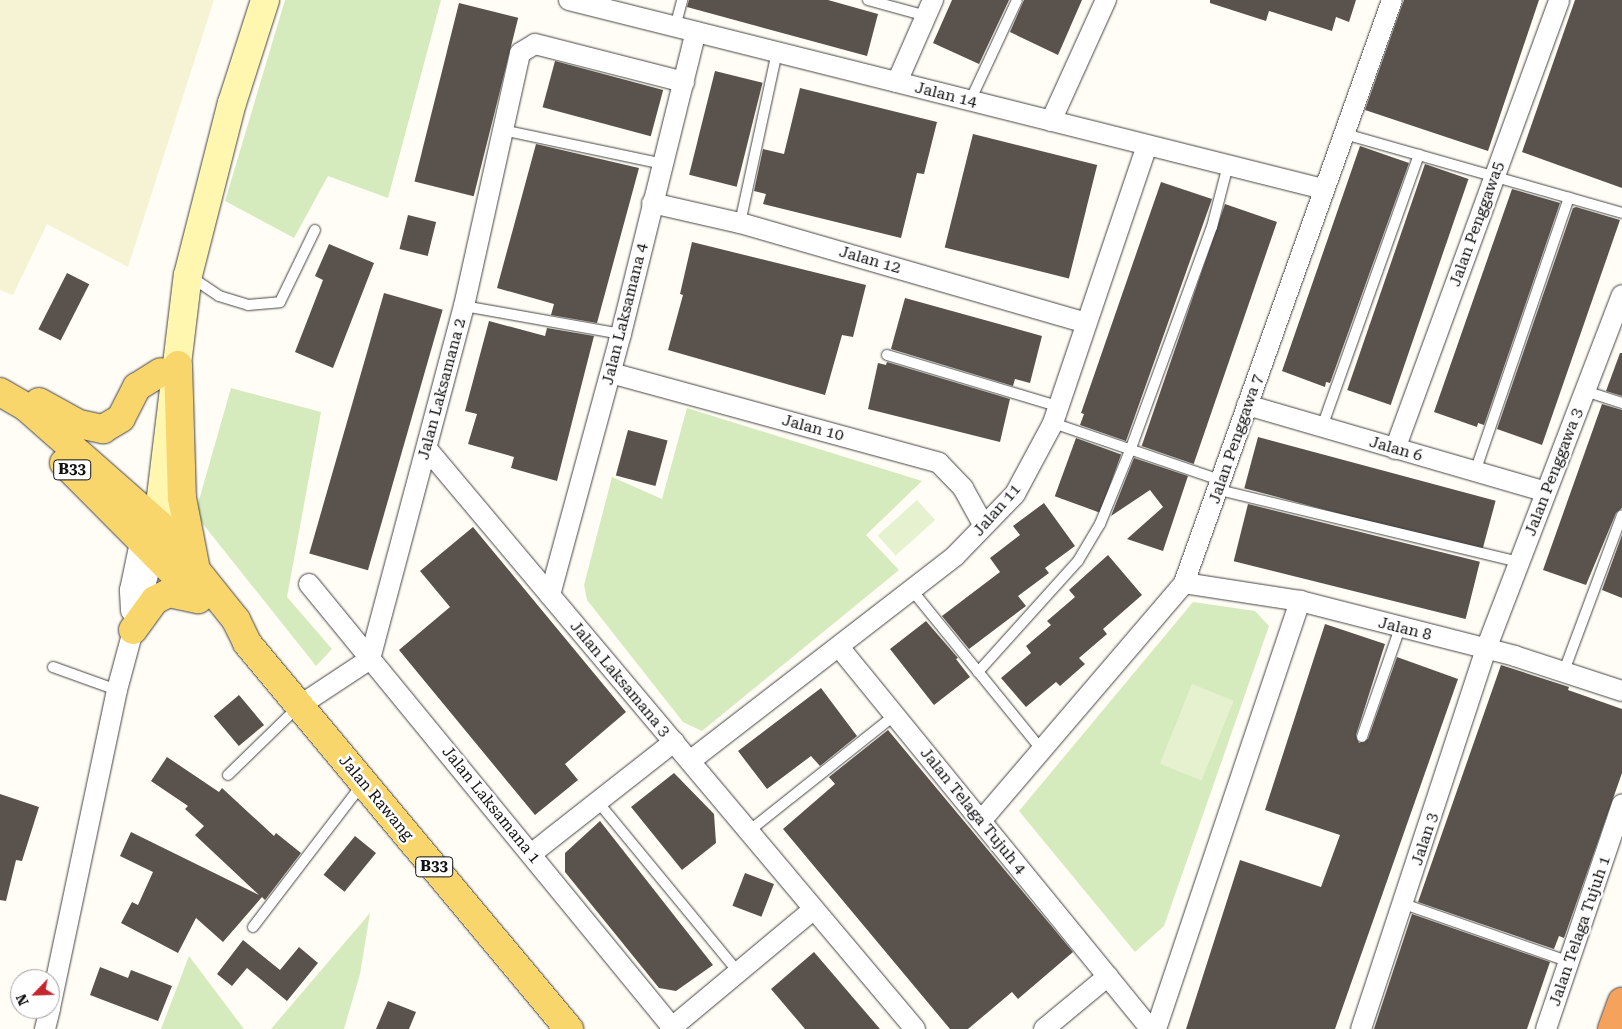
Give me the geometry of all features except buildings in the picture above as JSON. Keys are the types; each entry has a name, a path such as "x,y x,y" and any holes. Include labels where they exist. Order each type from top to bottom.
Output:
{"highway":[{"path":"1612,1029 1622,1002"}],"main road":[{"path":"0,380 79,424 103,429 121,418 137,387 169,369 182,498 196,569"},
{"name":"Jalan Rawang","path":"0,392 26,407 149,531 198,599 226,630 241,635"},
{"name":"Jalan Rawang","path":"0,405 90,486 196,569 236,620 241,635 569,1029"},
{"path":"132,630 155,600 169,593 198,599"}],"street":[{"path":"58,969 117,690 132,630 149,531 169,369 188,280 232,103 265,0"},
{"name":"Jalan 14","path":"569,0 1323,189"},
{"path":"1051,121 1106,0"},
{"name":"Jalan Penggawa 7","path":"981,821 1184,583 1392,0"},
{"name":"Jalan Penggawa5","path":"1395,449 1559,0"},
{"path":"897,82 930,8"},
{"name":"Jalan Laksamana 4","path":"550,595 611,373 696,32"},
{"name":"Jalan Laksamana 2","path":"370,659 464,306 520,53 535,44 684,82"},
{"name":"Jalan 11","path":"690,761 955,556 1015,494 1055,415 1148,145"},
{"name":"Jalan 12","path":"652,203 740,223 1086,322"},
{"name":"Jalan Penggawa 3","path":"1486,649 1622,295"},
{"name":"Jalan 10","path":"611,373 939,463 963,488 984,526"},
{"name":"Jalan 6","path":"1247,405 1546,492"},
{"name":"Jalan Laksamana 3","path":"427,449 915,1029"},
{"name":"Jalan 8","path":"1184,583 1300,602 1486,649 1564,671 1622,691"},
{"name":"Jalan Laksamana 1","path":"308,584 531,854 671,1028"},
{"path":"1156,1029 1300,602"},
{"name":"Jalan Telaga Tujuh 4","path":"839,647 1151,1029"},
{"name":"Jalan 3","path":"1361,1029 1404,904 1486,649"},
{"path":"300,706 370,659"},
{"path":"531,854 674,742"},
{"name":"Jalan Telaga Tujuh 1","path":"1546,1029 1622,805"},
{"path":"671,1028 814,909"},
{"path":"1044,1029 1108,976"}],"lane":[{"path":"675,27 682,0"},
{"path":"868,0 930,8"},
{"path":"970,101 1017,0"},
{"path":"740,223 777,52"},
{"path":"502,130 664,164"},
{"path":"1345,134 1622,213"},
{"path":"1322,427 1419,155"},
{"path":"978,672 1078,561 1100,524 1131,448 1212,227 1228,166"},
{"path":"1475,472 1569,198"},
{"path":"188,280 219,296 248,305 280,302 314,230"},
{"path":"464,306 621,334"},
{"path":"887,355 1055,415 1220,485 1519,562"},
{"path":"1585,391 1622,403"},
{"path":"1564,671 1622,515"},
{"path":"911,589 1041,749"},
{"path":"1362,737 1400,628"},
{"path":"53,667 117,690"},
{"path":"228,775 300,706"},
{"path":"749,831 895,715"},
{"path":"253,927 363,782"},
{"path":"598,802 738,972"},
{"path":"1404,904 1570,962"}],"shaded area":[{"path":"0,0 214,0 128,267 47,224 13,295 0,290"}],"green space":[{"path":"285,0 441,0 388,198 328,176 294,238 225,201"},
{"path":"231,388 321,412 287,597 332,649 316,666 195,514"},
{"path":"687,408 922,481 866,535 899,570 702,731 683,722 587,600 584,585 612,477 662,499"},
{"path":"917,500 935,520 896,556 878,535"},
{"path":"1193,602 1255,611 1269,626 1164,926 1135,952 1019,811"},
{"path":"1192,684 1234,701 1202,781 1160,764"},
{"path":"370,913 360,974 344,1029 271,1029"},
{"path":"189,956 244,1029 161,1029"}]}
